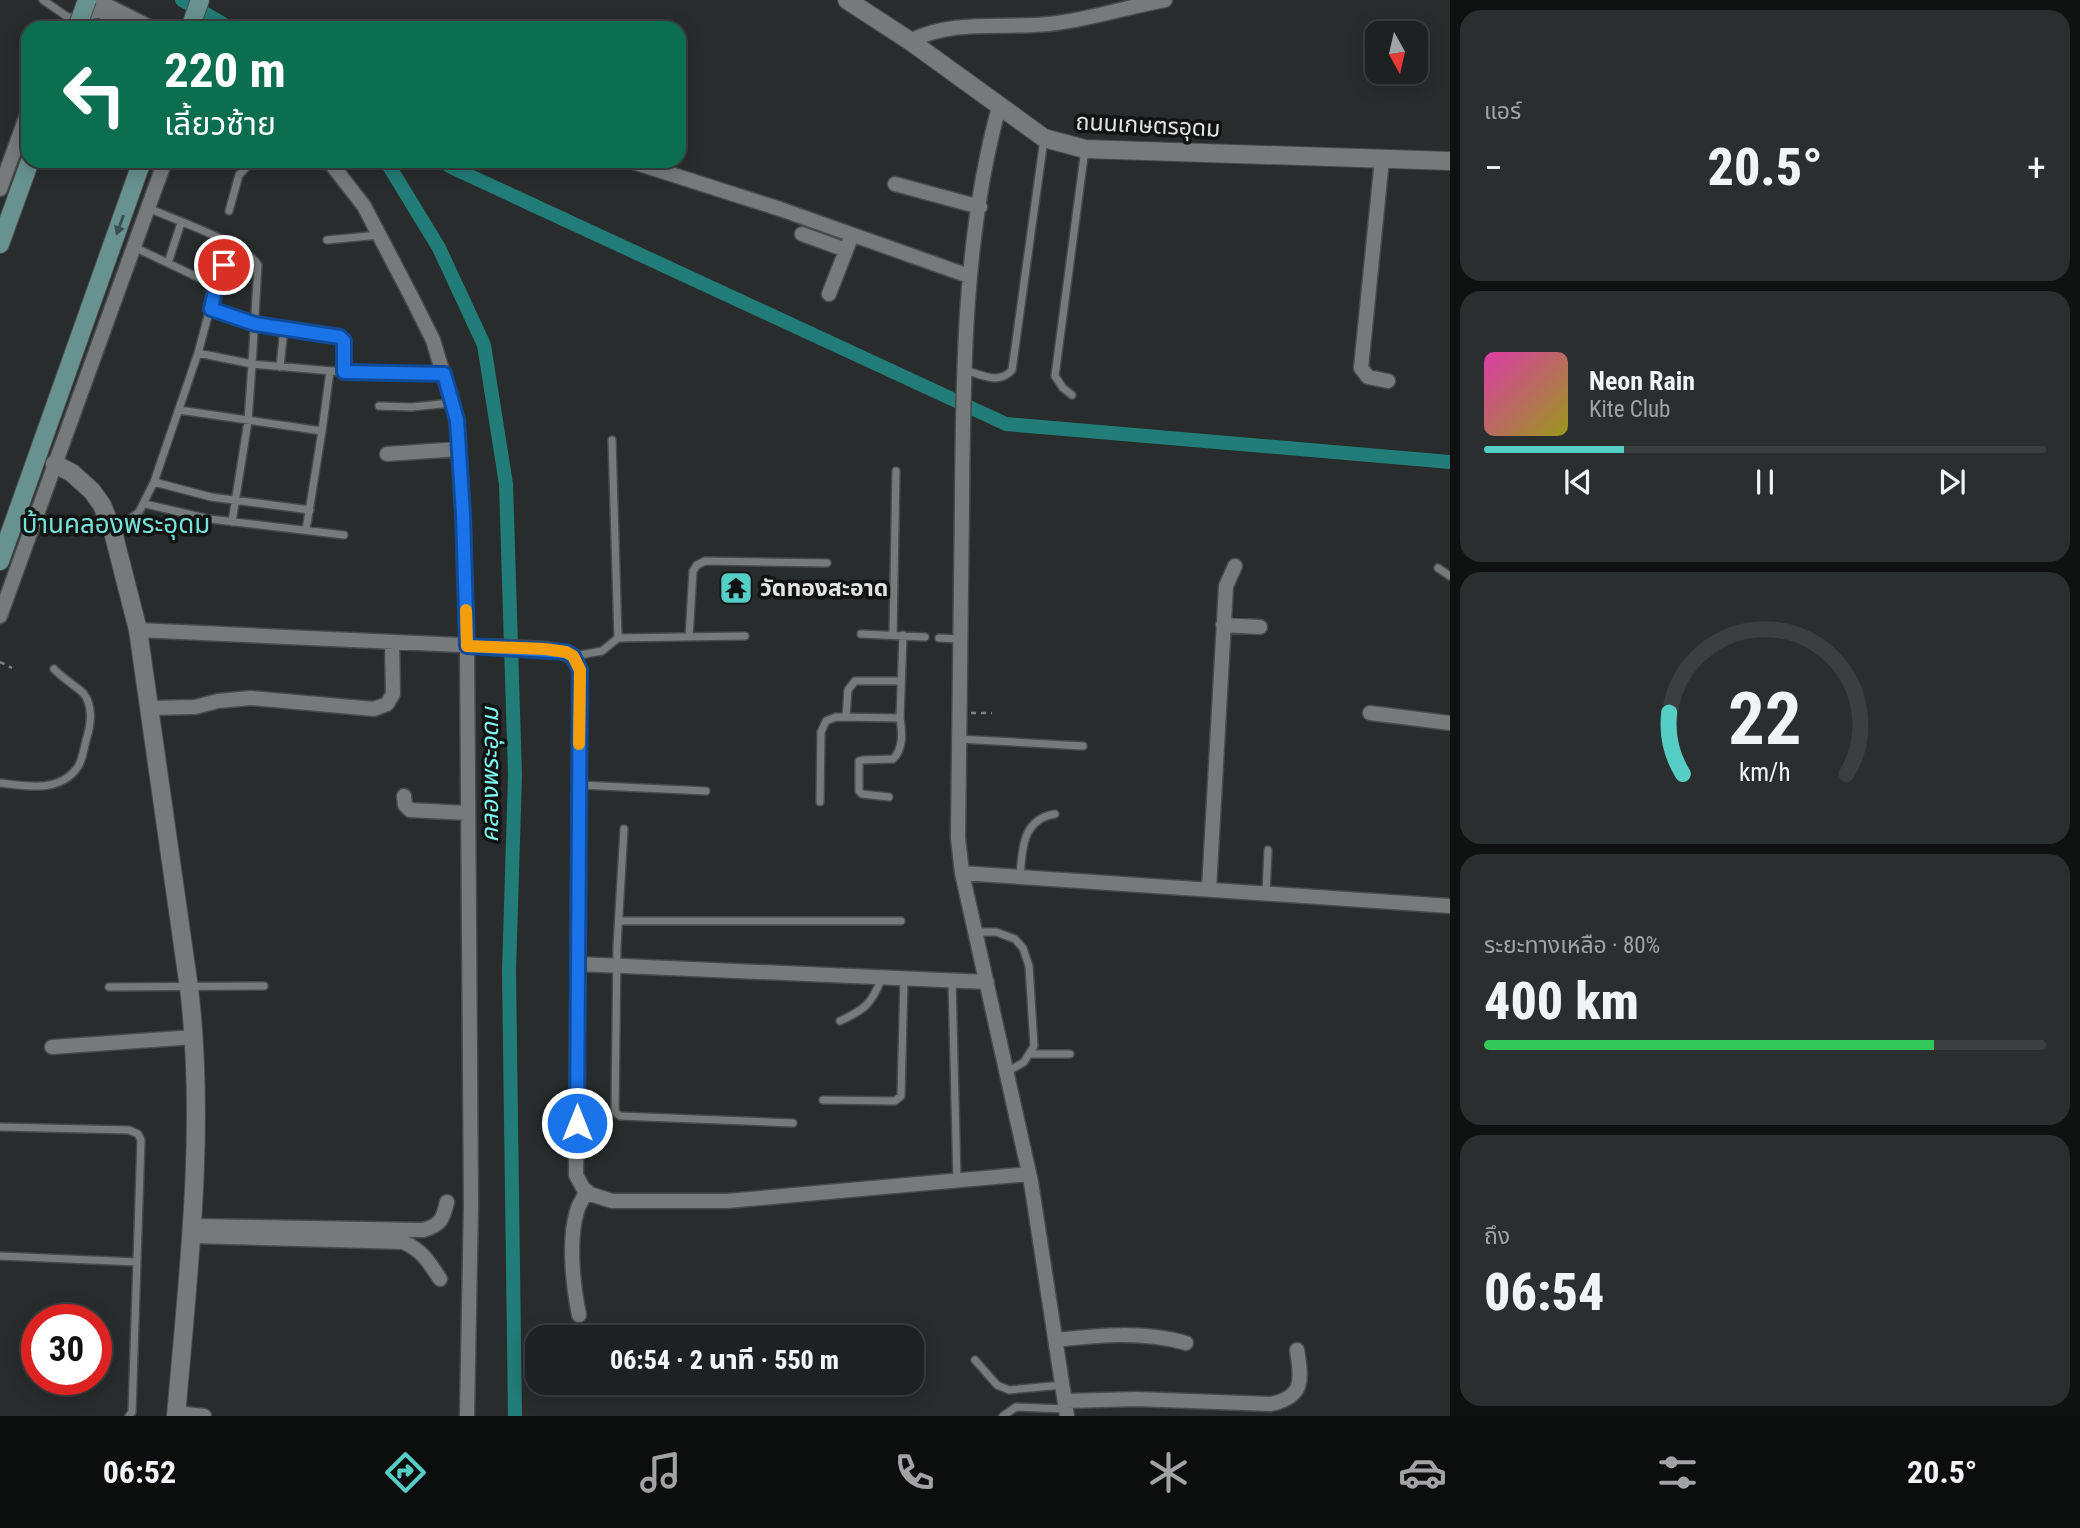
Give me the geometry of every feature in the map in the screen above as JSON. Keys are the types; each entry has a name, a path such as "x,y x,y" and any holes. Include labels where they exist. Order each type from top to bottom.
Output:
{"main road":[{"path":"74,21 87,0"},
{"path":"192,21 200,0"},
{"path":"0,244 27,168"},
{"path":"0,561 140,168"}],"street":[{"path":"96,0 138,21"},
{"name":"ถนนเกษตรอุดม","path":"847,0 910,41 1044,138 1085,149 1450,161"},
{"path":"910,41 942,29 1045,25 1089,19 1128,7 1165,0"},
{"path":"76,21 88,12 99,10 119,21"},
{"path":"999,107 991,138 969,276 963,432 958,838 962,873 1029,1174 1067,1409 1136,1399 1194,1408 1286,1401 1296,1393 1301,1373 1297,1350"},
{"path":"0,189 21,131"},
{"path":"1382,159 1361,368 1368,377 1388,381"},
{"path":"0,616 162,168"},
{"path":"334,168 364,206 433,340 457,420 467,646 471,1204 467,1416"},
{"path":"651,168 969,276"},
{"path":"895,184 980,207"},
{"path":"802,234 846,250"},
{"path":"829,294 852,235"},
{"path":"387,454 458,449"},
{"path":"55,464 72,473 92,491 102,505 113,532 138,630 195,1037 192,1231 176,1415 204,1416"},
{"path":"1209,889 1226,586 1235,566"},
{"path":"1223,625 1260,627"},
{"path":"138,630 545,649 566,652 573,656 580,670 576,1175 578,1182 600,1199 727,1201 1029,1174"},
{"path":"150,708 195,707 218,701 251,698 374,709 387,704 393,694 392,642"},
{"path":"1370,713 1450,723"},
{"path":"404,796 405,805 410,810 467,813"},
{"path":"962,873 1450,906"},
{"path":"578,964 986,982"},
{"path":"52,1047 195,1037"},
{"path":"579,1315 573,1286 573,1250 577,1210 587,1191"},
{"path":"192,1231 423,1230 438,1226 443,1219 447,1202"},
{"path":"192,1231 403,1242 425,1256 440,1279"},
{"path":"1056,1340 1107,1335 1148,1335 1186,1343"}],"lane":[{"path":"43,0 67,21"},
{"path":"965,370 996,379 1007,376 1012,370 1044,138"},
{"path":"1072,395 1055,376 1085,149"},
{"path":"229,211 239,175 246,168"},
{"path":"148,208 232,244 258,265 248,422 232,522"},
{"path":"168,263 181,223"},
{"path":"327,240 380,235"},
{"path":"113,532 145,504 179,410 216,286 232,244"},
{"path":"133,247 216,286"},
{"path":"211,309 255,324 340,337 344,341 344,372"},
{"path":"280,367 284,328"},
{"path":"198,353 280,367 344,372 444,374"},
{"path":"306,530 330,371"},
{"path":"379,405 412,407 452,403"},
{"path":"179,410 322,431"},
{"path":"612,440 618,638"},
{"path":"893,635 896,471"},
{"path":"154,482 211,497 310,510"},
{"path":"145,504 210,519 344,535"},
{"path":"689,637 693,571 697,565 705,561 827,563"},
{"path":"1438,568 1450,576"},
{"path":"860,634 925,637"},
{"path":"890,797 862,794 859,791 858,766 859,761 892,759 898,754 901,742 900,681 903,635"},
{"path":"573,656 602,651 618,638 745,636"},
{"path":"939,638 960,639"},
{"path":"0,783 41,787 64,780 78,768 90,724 90,708 84,694 54,669"},
{"path":"846,717 848,690 855,681 900,681"},
{"path":"820,802 821,732 826,721 836,717 900,718"},
{"path":"959,739 1083,746"},
{"path":"579,785 706,791"},
{"path":"1020,877 1022,850 1029,830 1044,816 1055,814"},
{"path":"624,829 617,966 615,1112 620,1116 793,1123"},
{"path":"1266,892 1268,850"},
{"path":"619,921 901,921"},
{"path":"975,932 996,932 1015,939 1023,948 1029,966 1034,1046 1024,1062 1007,1073"},
{"path":"841,1021 861,1012 871,1003 883,978"},
{"path":"823,1100 895,1101 901,1097 904,978"},
{"path":"952,981 957,1180"},
{"path":"109,987 264,986"},
{"path":"1029,1054 1070,1054"},
{"path":"0,1127 129,1130 138,1133 141,1140 132,1412 129,1416"},
{"path":"0,1256 137,1262"},
{"path":"975,1360 997,1385 1009,1390 1064,1385"},
{"path":"1003,1416 1016,1408 1067,1409"}],"path":[{"path":"0,662 12,668"},
{"path":"959,713 992,713"}],"waterway":[{"name":"คลองพระอุดม","path":"182,0 218,21"},
{"name":"คลองพระอุดม","path":"390,168 439,248 484,345 506,484 515,775 509,971 515,1416"},
{"path":"453,168 1006,424 1450,462"}],"slow traffic":[{"path":"466,610 467,646 545,649 566,652 573,656 580,670 579,744"}],"place":[{"name":"วัดทองสะอาด","path":"736,588"}],"district":[{"name":"บ้านคลองพระอุดม","path":"116,524"}],"route":[{"path":"224,265 211,309 255,324 340,337 344,341 344,372 444,374 457,420 467,646 566,652 573,656 580,670 577,1123"}]}
